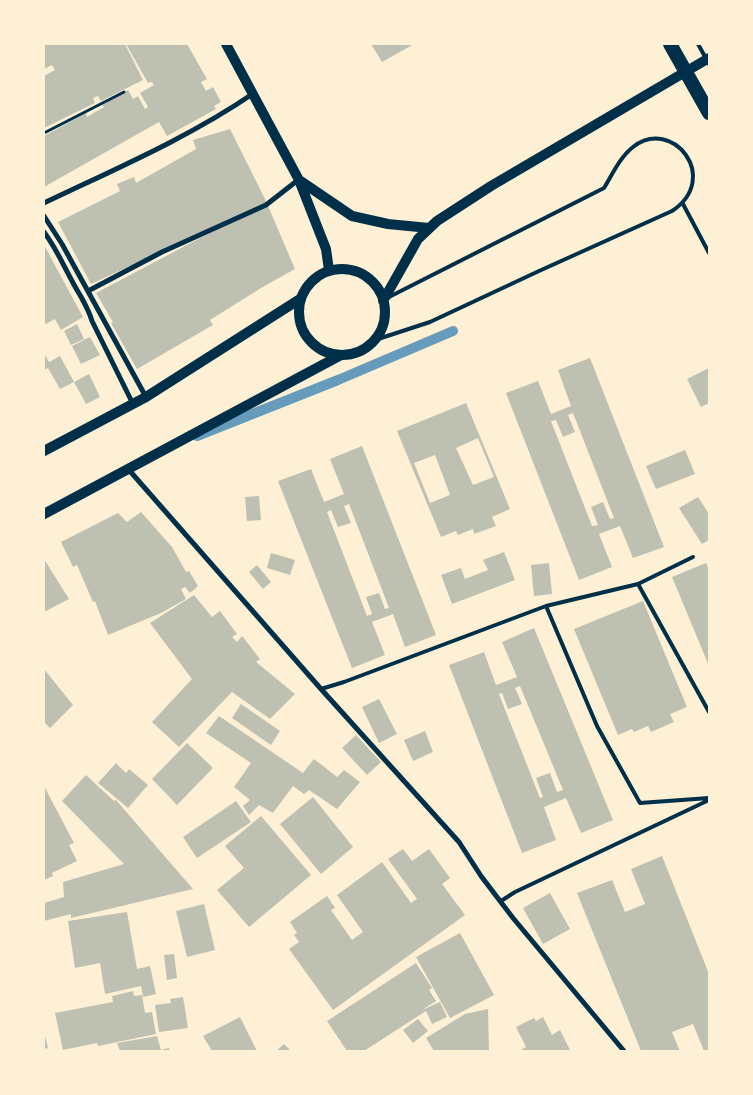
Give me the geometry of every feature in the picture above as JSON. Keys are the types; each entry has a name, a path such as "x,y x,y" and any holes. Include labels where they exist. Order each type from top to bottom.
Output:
{"highway":[{"path":"670,44 709,113"}],"main road":[{"path":"226,44 299,180 326,249 328,270"},
{"path":"383,301 418,239 428,228 491,186 686,71 709,61"},
{"path":"299,180 352,216 388,224 428,228"},
{"path":"44,452 146,397 300,299 310,282 328,270 346,268 362,274 376,285 383,301 384,321 375,340 360,352 341,356 130,470 44,514"},
{"path":"300,299 299,320 307,339 322,351 341,356"}],"street":[{"path":"44,203 183,137 254,93"},
{"path":"88,291 162,252 266,205 299,180"},
{"path":"44,216 62,244 146,397"},
{"path":"44,232 88,307 92,321 132,404"},
{"path":"130,470 459,842 480,876 624,1051"}],"lane":[{"path":"698,44 709,61"},
{"path":"375,340 430,322 672,211 682,204 690,194 694,182 693,169 688,158 680,148 669,141 657,139 645,141 625,155 604,188 383,301"},
{"path":"682,204 709,253"},
{"path":"321,688 353,678 546,606 638,584 693,557"},
{"path":"638,584 709,712"},
{"path":"546,606 597,726 640,803 709,799"},
{"path":"501,901 515,892 709,799"}],"path":[{"path":"44,133 124,92"}],"building":[{"path":"44,44 125,44 143,80 101,101 98,96 93,98 95,103 44,128 44,76 55,70 52,65 44,69"},
{"path":"126,44 187,44 207,79 201,82 206,91 213,87 221,102 214,106 216,109 167,136 159,122 44,187 44,136 86,113 87,117 104,107 102,105 128,90 133,99 138,96 145,109 148,107 140,93 154,85 152,82 148,83"},
{"path":"371,44 414,44 382,62"},
{"path":"230,129 267,203 91,284 58,222 120,191 117,184 134,177 136,183 196,149 193,140"},
{"path":"268,206 295,269 210,320 213,325 137,369 96,293 202,237"},
{"path":"44,245 83,317 61,330 55,319 44,325"},
{"path":"77,324 84,339 71,345 64,331"},
{"path":"90,337 100,355 81,364 72,346"},
{"path":"44,353 49,362 60,356 74,382 60,389 48,368 44,370"},
{"path":"590,358 664,547 633,558 620,526 599,534 612,567 579,580 506,393 538,381 551,414 571,406 558,370","holes":["573,413 614,518 610,519 603,502 591,507 598,525 592,526 551,421 556,420 563,437 575,432 568,415"]},
{"path":"709,368 709,403 701,407 687,379"},
{"path":"89,374 100,397 86,404 74,382"},
{"path":"466,403 510,509 492,517 496,526 474,534 473,529 458,535 456,531 441,537 397,431","holes":["478,438 494,477 473,485 456,448","435,455 450,495 430,503 414,463"]},
{"path":"362,446 436,635 405,647 393,614 372,622 385,655 352,668 278,481 311,469 324,502 344,494 330,459","holes":["349,504 389,608 385,609 379,593 366,597 372,614 367,616 327,512 331,510 338,527 351,523 344,506"]},
{"path":"685,450 695,474 656,489 646,466"},
{"path":"259,496 261,520 247,521 245,497"},
{"path":"698,497 709,514 709,540 702,544 679,508"},
{"path":"141,512 172,547 186,572 189,571 198,586 190,593 185,587 181,589 186,599 161,613 108,635 95,601 93,602 77,565 73,567 61,542 118,513 127,522"},
{"path":"504,552 515,580 452,604 441,575 461,568 465,579 488,570 483,560"},
{"path":"271,553 295,560 290,575 267,568"},
{"path":"44,559 69,599 44,612"},
{"path":"549,563 552,594 534,596 531,565"},
{"path":"706,563 709,570 709,666 672,577"},
{"path":"257,565 271,582 263,589 249,572"},
{"path":"194,595 212,617 220,611 237,634 232,637 237,642 242,636 260,659 256,662 295,694 270,719 232,692 179,747 152,722 192,679 150,623"},
{"path":"643,601 687,707 670,714 674,722 651,732 648,726 634,732 632,729 618,735 574,629"},
{"path":"534,628 613,820 581,833 566,798 544,807 556,840 522,853 449,665 484,652 496,685 517,677 502,642","holes":["520,686 563,790 557,792 550,773 536,778 543,797 540,798 499,694 502,693 508,709 522,704 515,688"]},
{"path":"44,669 73,705 50,728 44,722"},
{"path":"379,699 397,734 379,743 362,707"},
{"path":"241,704 280,731 271,745 232,718"},
{"path":"219,716 303,773 314,759 337,777 344,770 360,782 337,809 309,790 304,794 293,786 273,813 259,805 249,815 243,806 250,800 234,787 251,763 206,733"},
{"path":"425,731 433,752 413,761 404,740"},
{"path":"356,735 381,762 367,775 342,748"},
{"path":"187,743 213,768 177,805 152,779"},
{"path":"116,763 126,773 129,769 148,785 128,808 98,783"},
{"path":"86,775 114,801 116,800 193,889 71,918 71,914 44,921 44,903 64,897 63,882 124,864 62,801"},
{"path":"44,786 74,843 69,845 77,861 52,873 53,876 44,880"},
{"path":"313,797 353,847 321,874 280,824"},
{"path":"236,801 251,822 197,858 183,837"},
{"path":"261,816 311,875 249,927 217,890 244,868 225,846"},
{"path":"403,849 412,861 429,849 450,878 442,884 465,915 333,1010 289,949 299,942 294,935 297,933 290,922 327,896 335,908 331,910 352,940 363,932 337,895 382,862 411,903 417,899 388,859"},
{"path":"662,856 709,974 709,1051 704,1051 693,1024 672,1032 680,1051 641,1051 577,893 612,880 625,912 645,904 631,869"},
{"path":"550,893 570,929 543,944 523,908"},
{"path":"204,904 215,950 187,957 176,911"},
{"path":"127,912 137,969 150,966 156,994 143,997 141,986 105,994 100,963 75,968 68,921"},
{"path":"460,933 494,995 450,1018 416,957"},
{"path":"174,954 177,978 167,980 164,955"},
{"path":"416,963 432,988 429,990 436,1001 422,1010 440,1002 447,1017 432,1024 426,1011 364,1051 347,1051 327,1021"},
{"path":"133,991 134,996 142,995 145,1013 152,1012 156,1034 98,1046 97,1043 63,1050 55,1013 113,1002 112,996"},
{"path":"183,997 188,1028 159,1032 155,1005 171,1003 170,999"},
{"path":"488,1009 489,1051 434,1051 426,1038 465,1014"},
{"path":"240,1017 257,1051 212,1051 203,1036"},
{"path":"543,1017 552,1035 560,1030 570,1050 521,1050 526,1047 516,1027 534,1018 536,1021"},
{"path":"418,1019 428,1031 413,1043 403,1030"},
{"path":"44,1032 48,1048 44,1049"},
{"path":"157,1036 161,1050 169,1048 170,1051 120,1051 117,1043"},
{"path":"284,1044 291,1051 276,1051"}],"waterway":[{"path":"197,436 338,380 453,331"}]}
